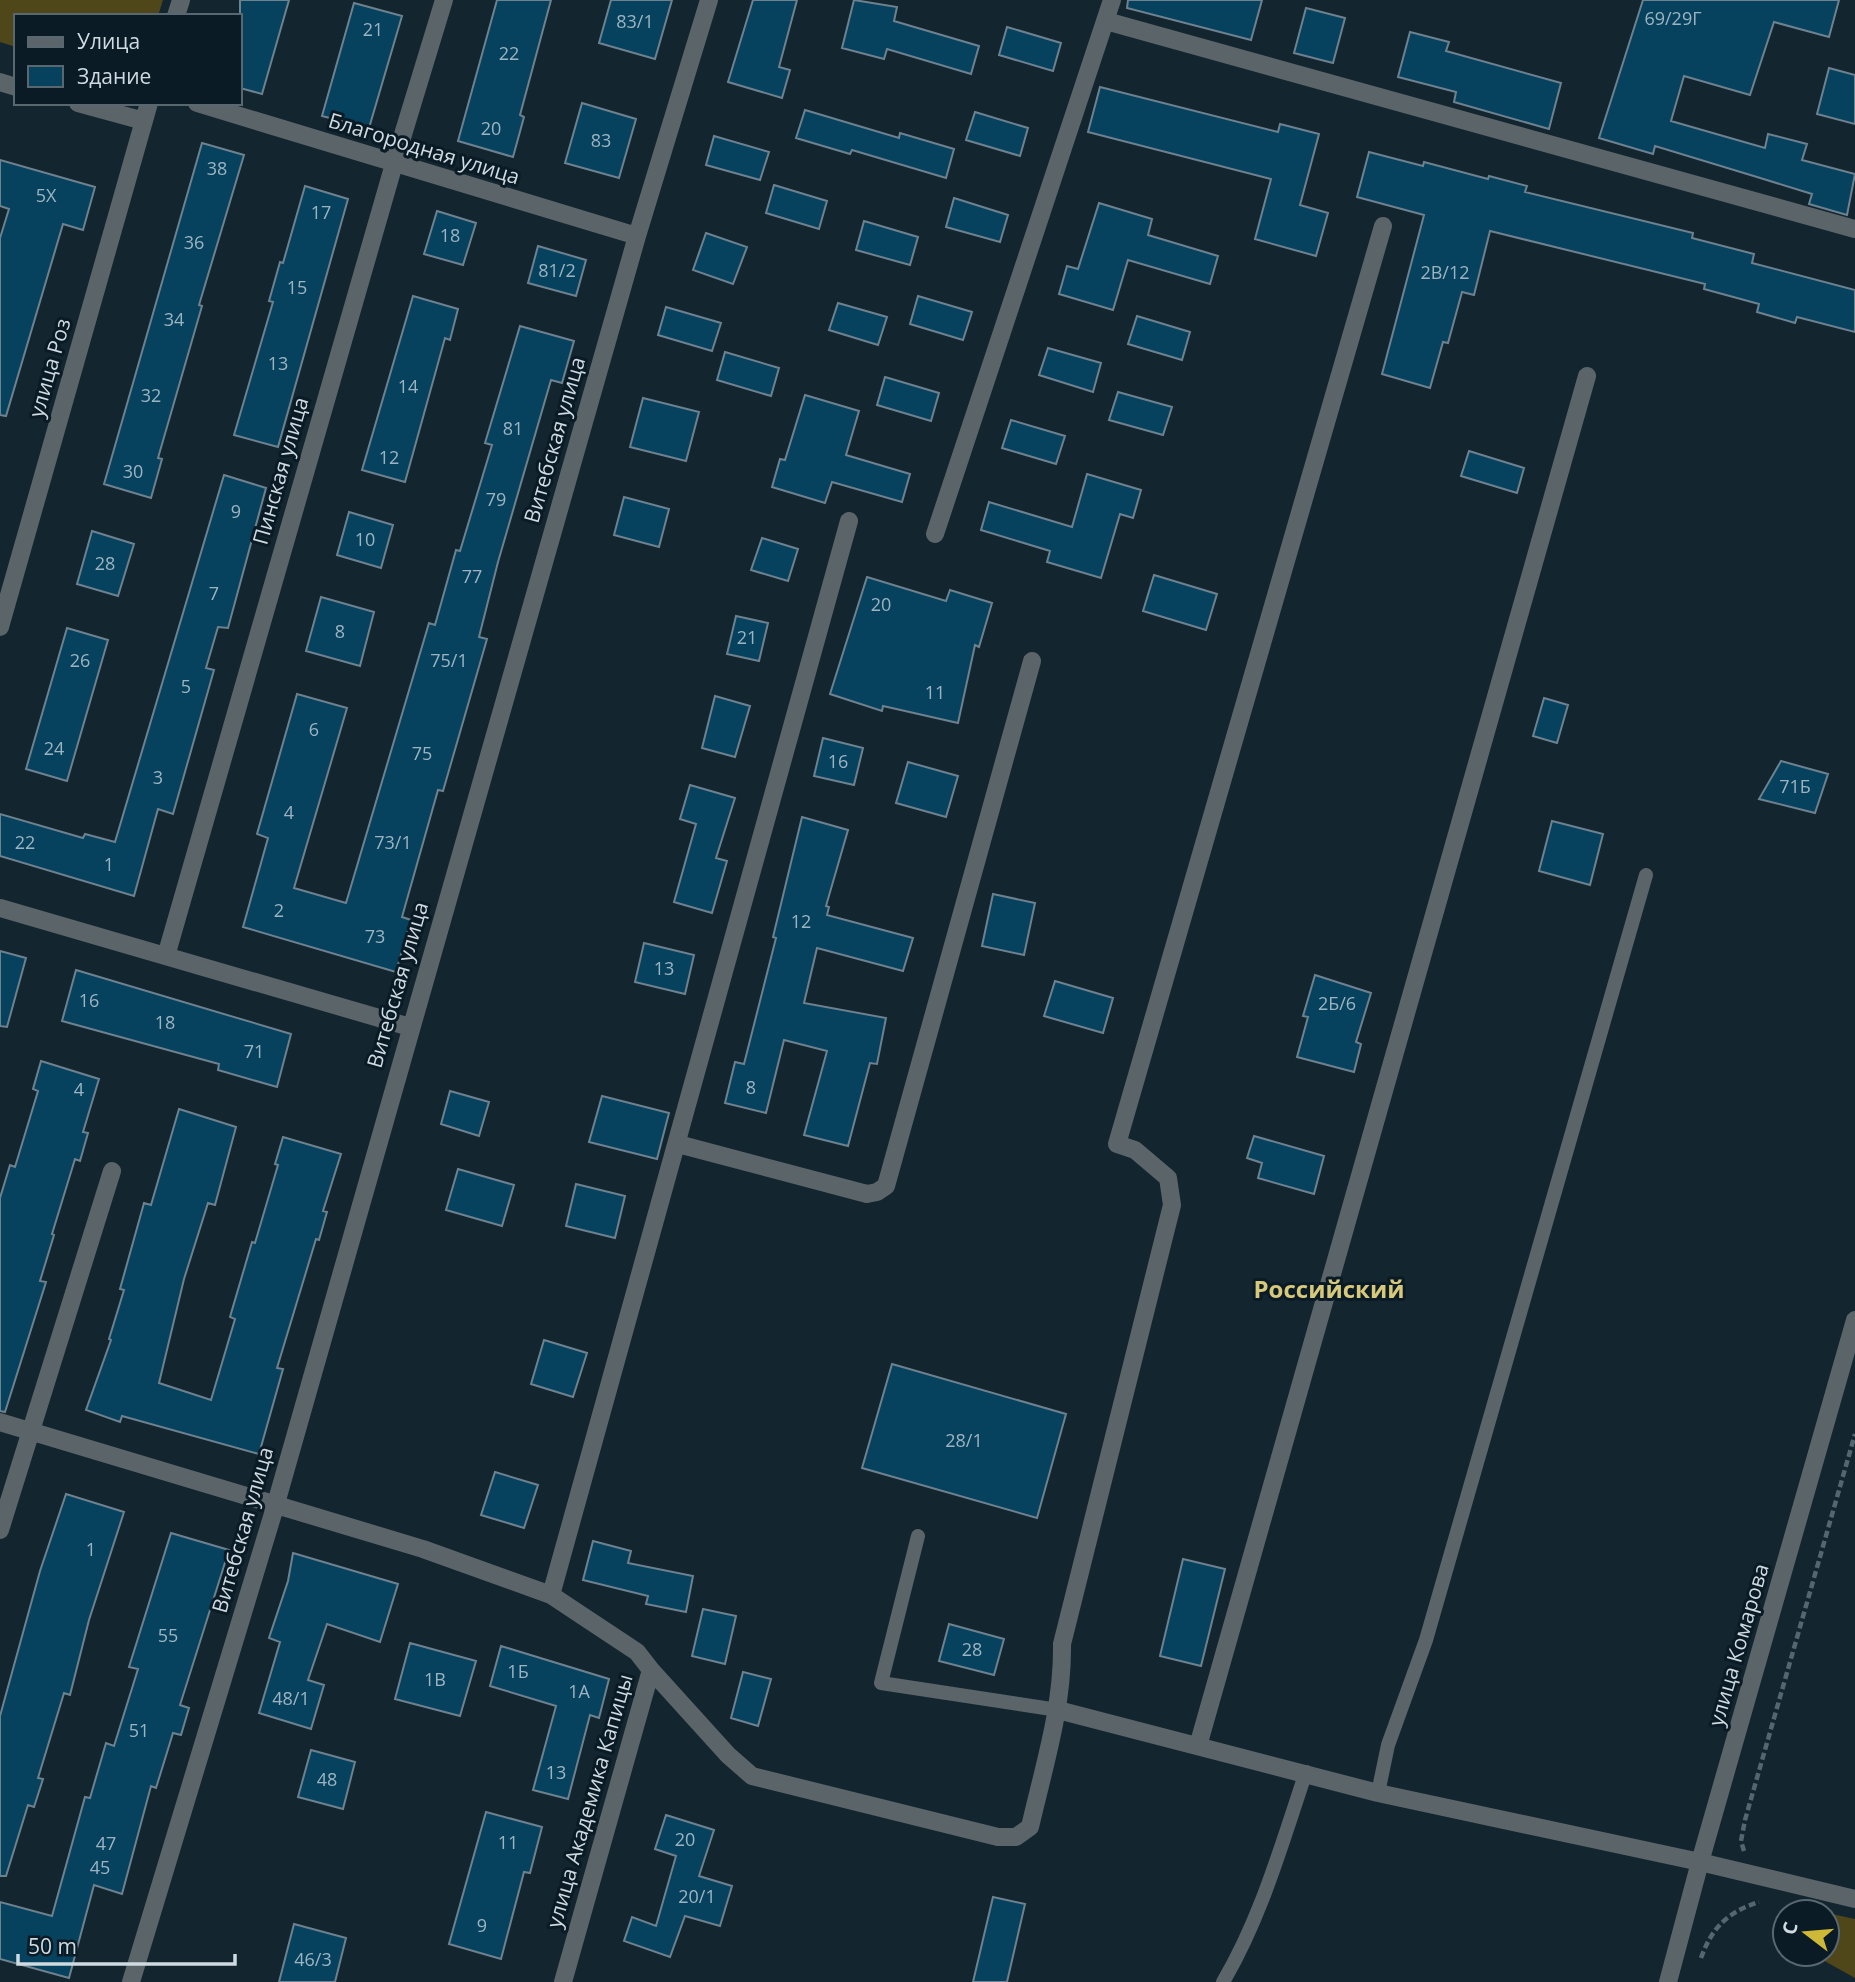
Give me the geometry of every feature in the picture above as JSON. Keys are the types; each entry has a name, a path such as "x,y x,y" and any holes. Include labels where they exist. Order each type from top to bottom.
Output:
{"street":[{"name":"Пинская улица","path":"166,956 394,164 444,0"},
{"name":"Витебская улица","path":"131,1982 275,1507 637,236 709,0"},
{"path":"935,534 1112,0"},
{"path":"1106,21 1855,229"},
{"path":"85,105 144,121"},
{"name":"улица Роз","path":"0,627 148,105"},
{"name":"Благородная улица","path":"203,105 637,236"},
{"path":"651,1670 728,1755 752,1776 998,1837 1016,1837 1030,1827 1058,1710 1062,1644 1172,1205 1168,1178 1135,1150 1117,1144 1383,226"},
{"path":"1198,1746 1587,376"},
{"path":"551,1595 849,521"},
{"path":"678,1144 867,1194 886,1186 1032,661"},
{"path":"0,908 410,1027"},
{"path":"0,1530 112,1171"},
{"name":"улица Комарова","path":"1668,1982 1855,1320"},
{"name":"улица Академика Капицы","path":"0,1422 275,1507 423,1549 551,1595 637,1652 651,1670 563,1982"},
{"path":"1058,1710 1306,1772 1378,1793 1700,1862 1855,1899"}],"lane":[{"path":"1378,1793 1388,1745 1426,1640 1646,875"},
{"path":"918,1536 881,1683 1058,1710"},
{"path":"1223,1982 1273,1869 1306,1772"}],"path":[{"path":"1770,1879 1745,1858 1741,1841 1855,1434"},
{"path":"1698,1966 1708,1940 1723,1919 1738,1908 1770,1898"}],"shaded area":[{"path":"0,0 163,0 159,14 14,14 14,46 0,42"},
{"path":"1841,1916 1855,1919 1855,1978 1837,1968 1841,1968"}],"building":[{"path":"240,0 289,0 262,94 242,89"},
{"path":"497,0 551,0 520,115 524,117 513,157 458,141"},
{"path":"611,0 672,0 655,59 599,43"},
{"path":"753,0 797,0 779,67 790,70 782,98 728,82"},
{"path":"854,0 897,7 894,21 979,46 971,74 887,49 884,59 842,48"},
{"path":"1128,0 1262,0 1251,40 1127,8"},
{"path":"1643,0 1839,0 1829,37 1774,22 1750,95 1684,76 1671,121 1765,148 1768,134 1807,144 1802,160 1855,174 1847,215 1809,204 1812,194 1655,146 1653,154 1599,138"},
{"path":"354,3 402,16 369,128 322,116"},
{"path":"1306,8 1345,18 1333,63 1294,53"},
{"path":"1007,27 1061,43 1053,71 999,55"},
{"path":"1410,32 1449,42 1446,51 1561,83 1549,129 1454,102 1456,92 1398,77"},
{"path":"1829,68 1855,75 1855,124 1817,114"},
{"path":"1100,87 1278,132 1280,124 1319,134 1300,205 1328,213 1316,256 1255,239 1271,179 1088,132"},
{"path":"582,103 636,119 619,178 565,163"},
{"path":"805,110 899,138 900,133 954,149 946,178 852,150 850,154 796,138"},
{"path":"975,112 1028,128 1020,156 966,140"},
{"path":"714,136 769,152 760,180 706,165"},
{"path":"202,143 244,155 199,305 202,306 158,458 162,459 151,498 104,484"},
{"path":"1369,152 1423,166 1424,162 1488,179 1489,176 1527,186 1525,192 1693,233 1692,238 1754,254 1752,263 1855,290 1855,332 1797,317 1795,323 1757,312 1759,304 1704,289 1705,284 1490,231 1474,295 1462,292 1448,343 1443,342 1430,388 1382,374 1424,215 1357,197"},
{"path":"0,160 95,187 83,230 63,224 6,416 0,415 0,238 9,209 0,206"},
{"path":"774,185 827,201 819,229 766,213"},
{"path":"305,186 348,199 278,447 234,435 273,302 269,301 280,262 283,263"},
{"path":"954,198 1008,215 1000,242 946,227"},
{"path":"1099,203 1152,219 1148,235 1218,256 1210,284 1128,260 1113,310 1059,294 1067,266 1078,269"},
{"path":"437,211 476,223 463,265 424,254"},
{"path":"864,221 918,237 910,265 856,250"},
{"path":"706,233 747,247 733,284 693,270"},
{"path":"538,246 586,260 576,296 528,283"},
{"path":"413,296 458,309 450,340 445,338 405,482 362,470"},
{"path":"918,296 972,312 963,340 910,324"},
{"path":"838,303 887,317 878,345 829,330"},
{"path":"666,307 721,323 712,351 658,335"},
{"path":"1137,316 1190,332 1182,360 1128,344"},
{"path":"520,326 574,341 562,383 551,380 498,562 479,637 487,639 443,791 438,790 402,917 411,920 396,972 243,927 268,838 257,834 297,694 347,708 294,888 346,903 429,623 435,625 456,550 460,551 492,445 485,443"},
{"path":"1048,348 1101,363 1093,392 1039,375"},
{"path":"725,352 779,368 771,396 717,380"},
{"path":"885,377 939,393 931,421 877,405"},
{"path":"1118,392 1172,407 1163,435 1109,420"},
{"path":"805,395 859,411 846,455 910,474 902,502 832,482 825,503 772,487 780,459 785,460"},
{"path":"643,398 699,412 686,461 630,447"},
{"path":"1011,420 1065,436 1056,464 1002,448"},
{"path":"1469,451 1524,468 1517,493 1461,476"},
{"path":"1087,474 1141,490 1133,518 1120,514 1101,578 1047,562 1050,551 981,530 989,502 1072,527"},
{"path":"224,475 266,488 228,628 218,627 206,668 214,670 173,814 158,809 134,896 0,856 0,814 83,838 85,834 115,842"},
{"path":"624,497 669,509 659,547 614,535"},
{"path":"349,512 393,525 381,568 337,555"},
{"path":"92,531 134,544 118,596 77,584"},
{"path":"762,538 798,549 788,581 751,570"},
{"path":"1154,575 1217,594 1206,630 1143,611"},
{"path":"867,577 946,601 950,590 992,603 979,647 975,645 958,723 883,706 882,711 830,694"},
{"path":"321,597 374,612 360,666 306,651"},
{"path":"736,616 768,623 759,661 727,654"},
{"path":"67,628 108,640 67,781 26,769"},
{"path":"715,696 750,706 735,757 702,748"},
{"path":"1544,698 1568,705 1557,743 1533,736"},
{"path":"823,738 863,748 854,785 814,776"},
{"path":"1781,761 1828,774 1815,813 1759,799"},
{"path":"908,762 958,776 946,817 896,803"},
{"path":"690,785 735,798 716,858 727,861 712,913 674,902 696,824 680,819"},
{"path":"802,817 848,830 826,906 829,907 827,915 913,938 903,971 817,948 804,1003 886,1018 877,1064 870,1063 848,1146 804,1135 827,1051 784,1040 766,1113 725,1103 735,1062 744,1064 776,938 773,937"},
{"path":"1552,821 1603,834 1590,885 1539,871"},
{"path":"993,894 1035,903 1024,955 982,946"},
{"path":"644,943 694,955 685,994 635,982"},
{"path":"0,951 26,958 7,1027 0,1026"},
{"path":"76,970 291,1034 277,1087 218,1070 219,1064 62,1021"},
{"path":"1315,975 1371,993 1356,1042 1361,1044 1354,1072 1297,1057 1308,1017 1303,1016"},
{"path":"1055,981 1113,998 1103,1033 1044,1016"},
{"path":"41,1061 99,1079 83,1132 88,1133 80,1161 75,1159 52,1234 54,1235 40,1281 46,1282 5,1412 0,1411 0,1198 10,1165 15,1167 38,1091 33,1089"},
{"path":"450,1091 489,1102 479,1136 441,1124"},
{"path":"602,1096 669,1113 657,1159 589,1142"},
{"path":"179,1109 236,1127 215,1205 208,1203 184,1279 159,1383 211,1400 235,1319 230,1317 278,1165 275,1164 283,1137 341,1154 323,1211 327,1212 319,1240 316,1239 277,1368 283,1369 259,1454 122,1416 120,1422 86,1410 111,1340 109,1339 124,1290 120,1289 144,1203 151,1205"},
{"path":"1254,1136 1324,1156 1314,1194 1258,1178 1262,1163 1247,1158"},
{"path":"458,1169 514,1185 502,1226 446,1210"},
{"path":"576,1184 625,1196 615,1238 566,1226"},
{"path":"544,1340 587,1353 573,1397 531,1384"},
{"path":"892,1364 1066,1414 1037,1518 862,1468"},
{"path":"495,1472 538,1485 524,1528 481,1515"},
{"path":"66,1494 124,1512 89,1620 70,1695 64,1693 38,1778 43,1779 34,1807 28,1805 6,1876 0,1876 0,1716 40,1571"},
{"path":"171,1533 229,1550 180,1705 189,1708 181,1735 173,1733 156,1788 151,1786 122,1894 94,1885 69,1978 0,1959 0,1902 52,1916 85,1797 90,1798 106,1743 114,1746 138,1669 129,1667"},
{"path":"593,1541 631,1551 628,1563 693,1576 686,1612 646,1604 648,1596 583,1580"},
{"path":"293,1553 398,1584 380,1642 327,1624 308,1680 324,1685 311,1729 259,1713 280,1642 269,1638 288,1581"},
{"path":"1183,1559 1225,1569 1201,1666 1160,1656"},
{"path":"703,1609 736,1616 725,1664 692,1656"},
{"path":"949,1624 1004,1639 994,1675 939,1661"},
{"path":"410,1643 476,1661 460,1716 395,1699"},
{"path":"501,1646 609,1679 599,1718 590,1715 568,1799 533,1790 556,1706 490,1686"},
{"path":"743,1672 771,1679 758,1726 731,1718"},
{"path":"311,1750 355,1762 343,1809 298,1797"},
{"path":"486,1812 542,1827 530,1873 524,1872 501,1959 449,1944"},
{"path":"666,1815 714,1830 699,1876 732,1886 720,1926 685,1916 670,1957 624,1941 632,1917 656,1926 676,1856 655,1849"},
{"path":"993,1897 1025,1904 1007,1982 973,1982"},
{"path":"294,1924 346,1938 335,1982 279,1982"}],"district":[{"name":"Российский","path":"1329,1290"}]}
